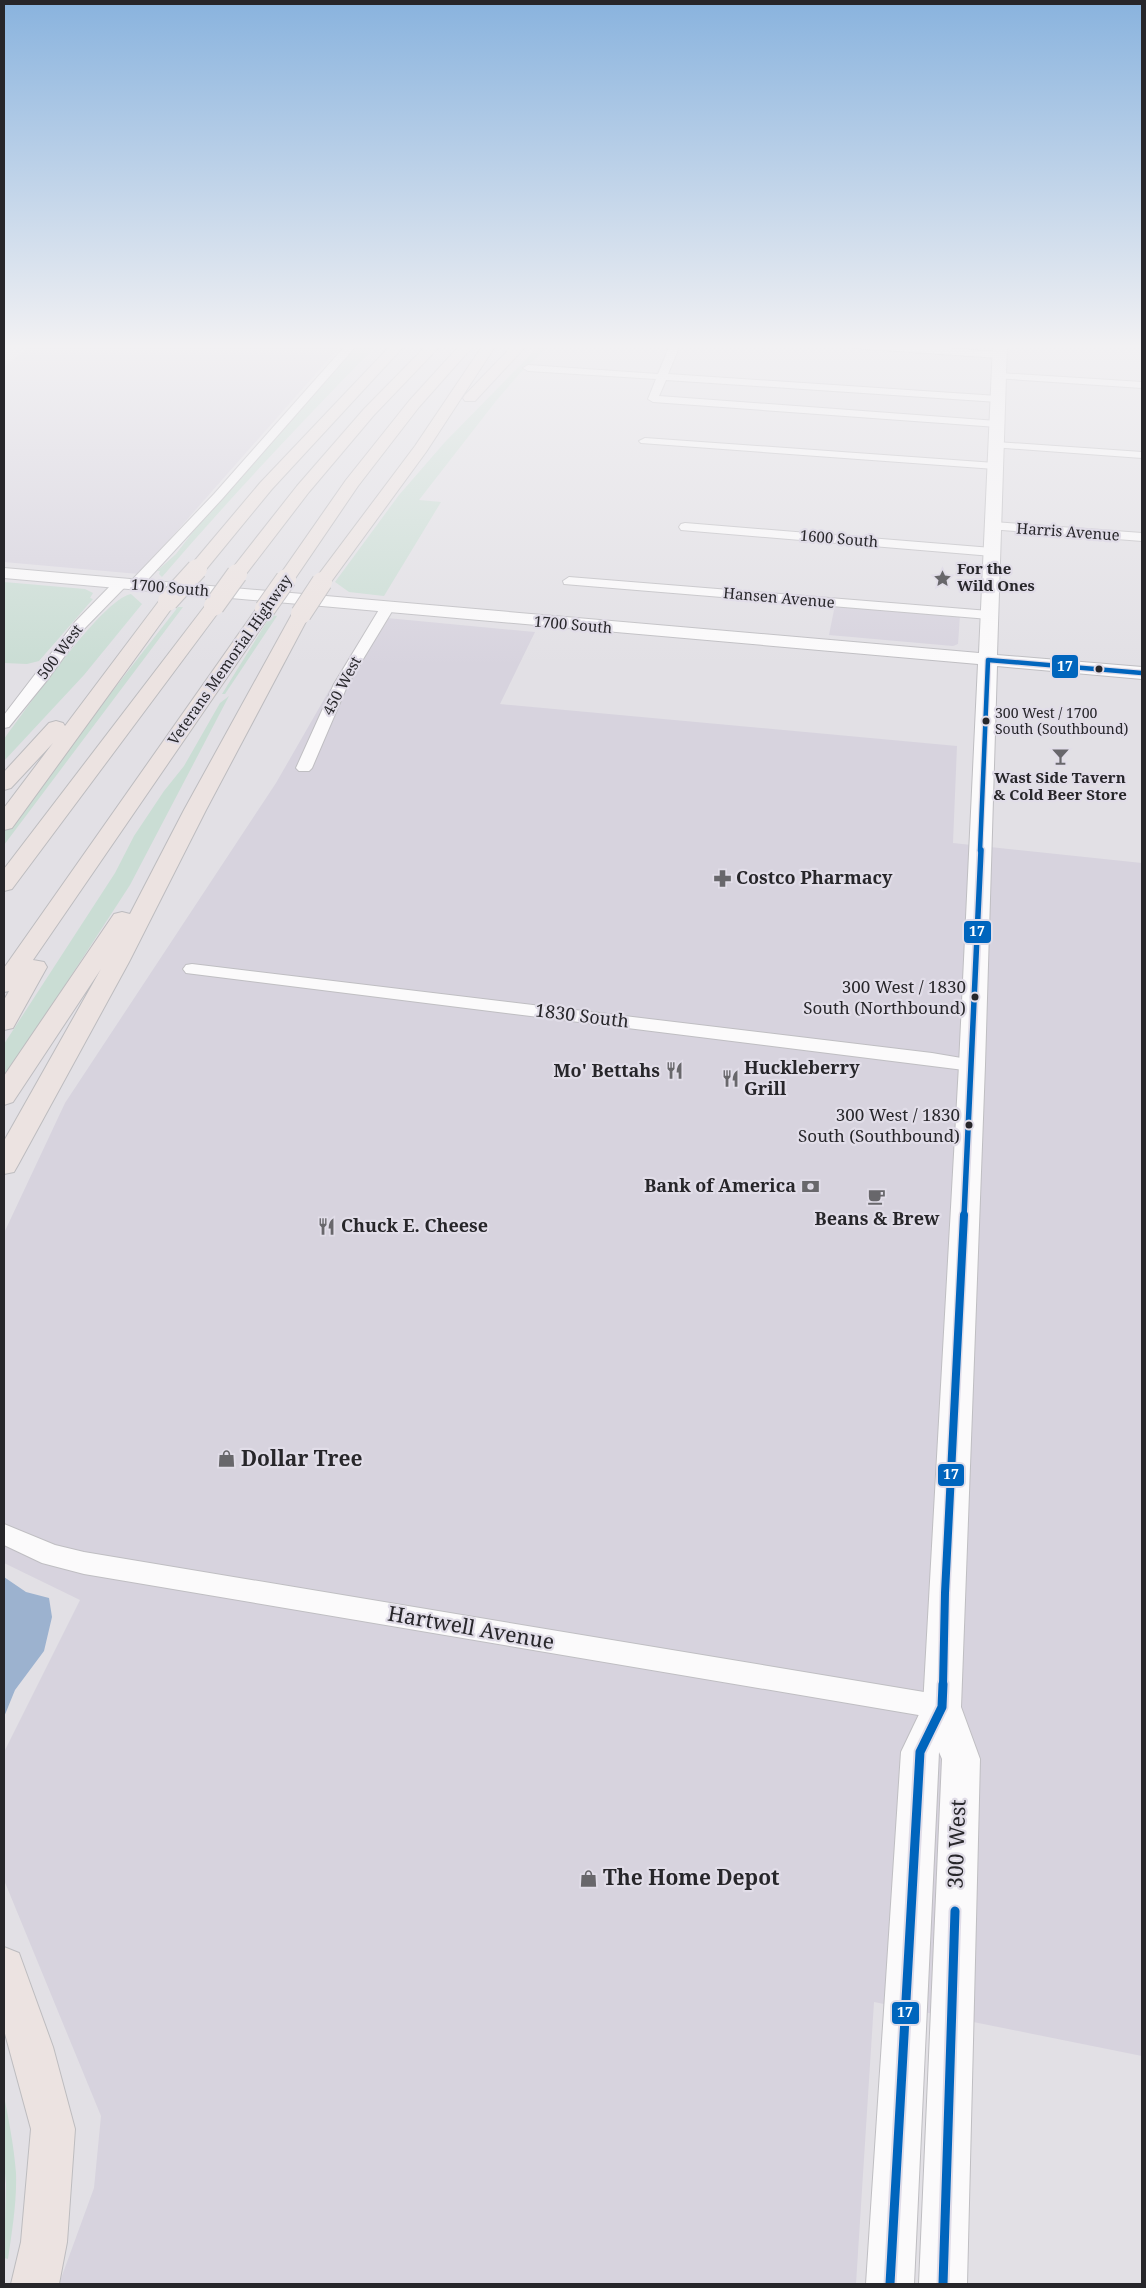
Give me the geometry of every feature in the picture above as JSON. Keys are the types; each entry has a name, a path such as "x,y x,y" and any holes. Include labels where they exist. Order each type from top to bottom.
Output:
{"highway":[{"path":"4,784 168,601 298,452"},
{"path":"4,884 237,574 303,489 335,452"},
{"name":"Veterans Memorial Highway","path":"4,985 352,483 377,452"},
{"path":"4,1165 117,962 195,810 301,614 322,582 419,452"},
{"path":"4,823 168,601"},
{"path":"4,1022 128,805"},
{"path":"4,1096 195,810"},
{"path":"4,1178 27,1123"},
{"path":"4,1968 31,2047 53,2129 44,2242 35,2284"}],"main road":[{"name":"300 West","path":"943,2284 961,1759 942,1707 972,1065 996,452"},
{"name":"1700 South","path":"4,573 1142,673"},
{"name":"300 West","path":"890,2284 920,1752 942,1707"}],"street":[{"name":"500 West","path":"4,724 43,676 80,625 128,584 214,502 258,452"},
{"path":"796,452 995,466"},
{"path":"1095,452 1142,455"},
{"name":"Harris Avenue","path":"993,526 1142,537"},
{"name":"1600 South","path":"685,527 992,552"},
{"name":"Hansen Avenue","path":"569,581 989,615"},
{"name":"450 West","path":"304,768 341,684 387,608"},
{"name":"1830 South","path":"192,969 972,1065"},
{"name":"Hartwell Avenue","path":"4,1534 50,1555 76,1561 942,1707"}],"shaded area":[{"path":"4,452 247,452 139,574 4,562"},
{"path":"835,605 960,615 958,644 953,646 829,635"},
{"path":"387,618 535,632 500,704 957,746 953,843 1142,863 1142,2056 874,2002 856,2284 59,2284 94,2188 101,2116 4,1880 4,1752 80,1600 4,1563 4,1233 65,1103 276,783 330,689 343,689"}],"green space":[{"path":"263,452 275,452 162,577 159,574 160,571 157,571 176,554 202,520"},
{"path":"437,452 457,452 419,500 441,502 384,596 349,592 335,582 399,495"},
{"path":"4,582 85,589 93,593 90,598 93,599 39,661 27,664 4,663"},
{"path":"131,594 142,604 84,675 4,761 4,739 64,658 102,615 118,601"},
{"path":"178,607 183,607 4,845 4,830"},
{"path":"271,615 277,616 225,694 222,694"},
{"path":"229,696 130,885 4,1079 4,1044 115,873 134,836 164,791 184,766 220,703"},
{"path":"4,2096 13,2144 16,2173 13,2227 8,2259 4,2258 6,2184 4,2163"}],"water":[{"path":"4,1577 26,1592 49,1598 52,1617 44,1651 15,1690 4,1717"}],"transit line":[{"name":"17","path":"988,660 1142,673"},
{"name":"17","path":"890,2284 920,1752 942,1707 945,1593 972,1065 988,660"},
{"name":"17","path":"943,2284 955,1911"}],"place":[{"name":"For the Wild Ones","path":"943,578"},
{"name":"300 West / 1700 South (Southbound)","path":"986,721"},
{"name":"Wast Side Tavern & Cold Beer Store","path":"1060,757"},
{"name":"Costco Pharmacy","path":"722,878"},
{"name":"300 West / 1830 South (Northbound)","path":"975,997"},
{"name":"Mo' Bettahs","path":"674,1071"},
{"name":"Huckleberry Grill","path":"730,1078"},
{"name":"300 West / 1830 South (Southbound)","path":"969,1125"},
{"name":"Bank of America","path":"810,1186"},
{"name":"Beans & Brew","path":"877,1196"},
{"name":"Chuck E. Cheese","path":"327,1226"},
{"name":"Dollar Tree","path":"227,1459"},
{"name":"The Home Depot","path":"589,1878"}]}
